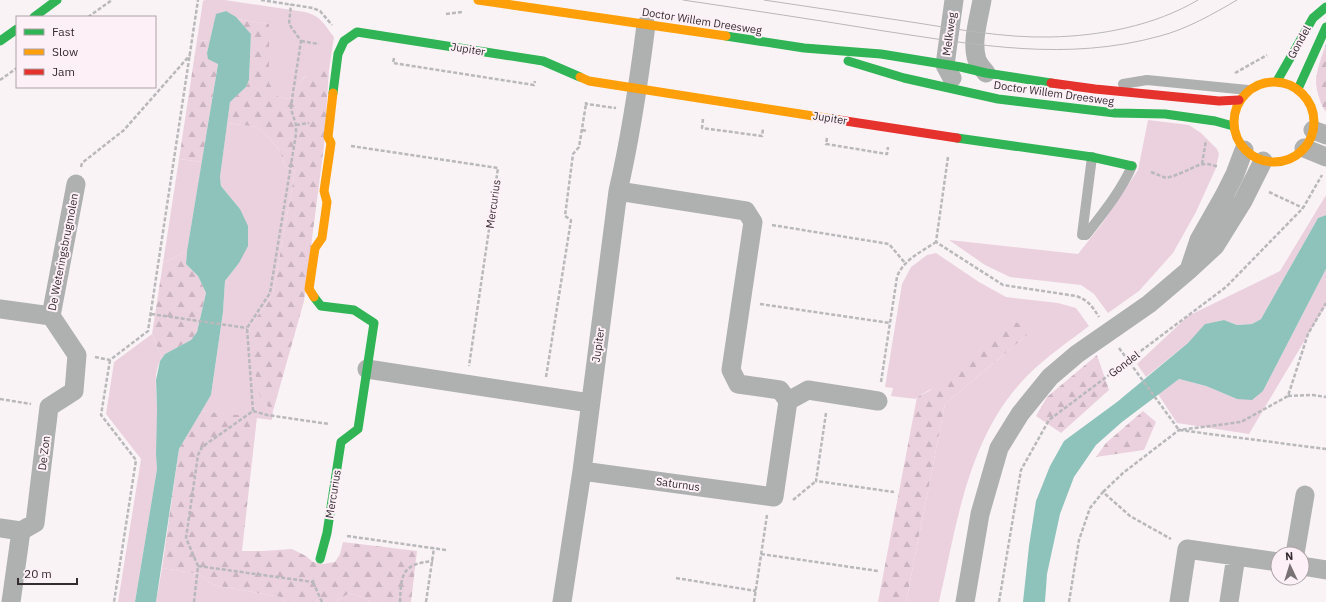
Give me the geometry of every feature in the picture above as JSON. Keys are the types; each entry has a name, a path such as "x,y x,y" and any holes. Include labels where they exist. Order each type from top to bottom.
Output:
{"street":[{"path":"35,16 57,0"},
{"name":"Doctor Willem Dreesweg","path":"478,0 533,4 646,25 804,48 881,54 986,73 1095,90 1219,101 1239,100"},
{"name":"Melkweg","path":"954,0 945,65 957,89"},
{"path":"982,0 976,38 976,53 978,62 986,73"},
{"name":"Gondel","path":"1278,81 1313,18 1326,7"},
{"name":"Jupiter","path":"562,602 582,471 618,191 625,163 638,88 646,25"},
{"name":"Gondel","path":"1298,89 1326,27"},
{"path":"0,41 16,30"},
{"name":"Jupiter","path":"344,41 358,32 543,61 589,81 950,137 1092,157"},
{"path":"344,41 338,54 329,124 328,136 331,143 324,191 327,202 322,238 315,248 309,290 321,306 354,310 374,323 358,428"},
{"name":"Doctor Willem Dreesweg","path":"804,48 904,78 998,99 1115,113 1165,114 1215,121 1233,126"},
{"path":"1278,81 1287,83 1298,89 1312,107 1314,118 1320,132 1295,156 1285,161 1263,161 1253,157 1244,150 1237,139 1233,126 1234,112 1239,100 1248,90 1257,84 1267,82 1278,81"},
{"path":"1304,148 1324,166"},
{"path":"1189,270 1199,240 1227,190 1244,150"},
{"path":"1092,157 1132,166"},
{"path":"965,602 980,514 999,448 1020,414 1050,377 1077,354 1149,304 1189,270 1214,246 1243,201 1263,161"},
{"name":"De Weteringsbrugmolen","path":"0,308 51,316 76,184"},
{"path":"618,191 746,210 753,222 731,370 738,384 780,390 788,401 774,497"},
{"path":"49,407 74,391 77,354 51,316"},
{"path":"367,369 590,403"},
{"path":"788,401 808,390 878,401"},
{"name":"De Zon","path":"21,531 35,523 49,407"},
{"name":"Mercurius","path":"320,559 327,533 341,442 358,428"},
{"name":"Saturnus","path":"582,471 774,497"},
{"path":"1296,546 1305,495"},
{"path":"0,528 21,531 11,602"},
{"path":"1179,602 1187,549 1270,561"},
{"path":"1229,602 1236,556"},
{"path":"1310,567 1326,570"}],"lane":[{"name":"Doctor Willem Dreesweg","path":"1095,90 1147,80 1248,90"},
{"path":"1092,157 1082,235 1086,235 1104,211 1122,186 1132,166"}],"path":[{"path":"89,16 112,0"},
{"path":"114,602 136,460 101,415 110,360 148,331 152,314 198,0"},
{"path":"261,0 291,4 320,11 344,41"},
{"path":"253,412 246,328 270,293 296,134 296,125 291,109 301,41 289,24 291,4"},
{"path":"76,184 82,163 124,130 190,54"},
{"path":"0,80 16,69"},
{"path":"543,396 571,220 564,216 573,154 579,147 586,104"},
{"path":"582,130 588,130"},
{"name":"Mercurius","path":"331,143 498,168 467,385"},
{"path":"878,401 897,277 900,269 905,263 936,242 948,155"},
{"name":"Gondel","path":"999,602 1021,470 1049,420 1226,287 1302,208 1324,166"},
{"path":"753,222 889,244 905,263"},
{"path":"936,242 1003,285 1076,296 1085,299 1092,305 1108,332 1137,374 1179,430 1326,449"},
{"path":"742,301 890,323"},
{"path":"1288,396 1308,334 1326,303"},
{"path":"152,314 246,328"},
{"path":"77,354 110,360"},
{"path":"793,500 816,481 828,393"},
{"path":"1069,602 1079,540 1090,508 1103,492 1123,473 1179,430 1241,422 1288,396 1313,395 1326,397"},
{"path":"0,399 49,407"},
{"path":"194,602 198,566 186,538 198,455 202,447 253,412 358,428"},
{"path":"816,481 894,492"},
{"path":"1103,492 1130,516 1187,549"},
{"path":"754,602 769,504 774,497"},
{"name":"Mercurius","path":"327,533 446,550"},
{"path":"426,602 434,548"},
{"path":"761,554 878,571"},
{"path":"320,559 313,582 322,602"},
{"path":"400,602 401,586 409,567 418,562 432,562"},
{"path":"198,566 313,582"},
{"path":"676,578 756,591"}],"green space":[{"path":"225,0 305,12 319,18 334,37 329,70 304,77 289,99 277,97 269,83 268,24 237,19 225,11 216,15 210,41 197,40 203,1"},
{"path":"237,19 269,24 269,83 278,97 289,99 308,74 329,70 324,146 304,301 273,411 264,403 258,391 249,328 273,294 295,171 285,166 281,153 271,140 257,127 227,123 230,101 246,87 249,80 251,34"},
{"path":"197,40 210,41 207,53 218,63 202,162 179,159"},
{"path":"1326,44 1326,112 1319,98 1316,78"},
{"path":"1148,120 1189,125 1201,133 1217,149 1219,154 1216,168 1196,212 1173,253 1139,291 1108,313 1094,294 1081,285 1010,277 985,265 949,240 1078,254 1101,225 1138,170"},
{"path":"227,123 257,127 271,140 281,153 285,166 295,171 273,294 249,328 264,403 273,411 272,420 201,411 211,395 223,312 225,281 239,263 240,209 221,186 220,177"},
{"path":"179,159 202,162 187,251 163,263"},
{"path":"1326,195 1326,215 1318,218 1261,319 1252,324 1237,325 1224,320 1206,324 1188,343 1146,377 1137,364 1188,316 1280,271"},
{"path":"187,251 186,264 198,276 206,293 197,332 191,340 165,354 162,358 152,334 163,263"},
{"path":"936,253 979,282 1006,297 1058,303 1076,308 1089,326 1057,350 1027,376 1007,400 991,426 978,453 959,512 939,602 906,602 945,404 1027,335 917,397 916,399 891,396 893,388 885,387 902,284 911,267 927,255"},
{"path":"1326,269 1326,306 1249,434 1177,423 1158,394 1179,379 1206,386 1237,399 1263,391"},
{"path":"1012,321 1020,324 1027,335 945,404 906,602 878,602 917,397 929,391"},
{"path":"152,334 162,358 156,376 157,469 135,602 118,602 141,459 106,414 114,362"},
{"path":"1097,355 1109,390 1061,433 1036,416 1047,397"},
{"path":"201,411 257,417 242,551 292,549 306,556 313,562 323,564 335,562 340,554 343,542 417,551 411,602 369,602 367,599 350,593 334,602 284,602 281,597 213,585 199,574 162,568 179,449"},
{"path":"1143,411 1156,422 1144,450 1096,457 1106,443"},
{"path":"162,568 199,574 213,585 281,597 284,602 156,602"},
{"path":"350,593 367,599 369,602 334,602"}],"shaded area":[{"path":"226,11 236,17 251,34 249,80 246,87 230,102 220,177 221,186 240,209 248,226 248,246 239,263 225,281 223,312 211,395 179,449 156,602 135,602 157,469 156,380 160,361 165,354 191,340 197,332 206,293 198,276 186,264 218,64 208,59 207,53 216,14"},
{"path":"1326,215 1326,269 1263,391 1252,400 1237,399 1206,386 1179,379 1122,422 1096,445 1074,477 1060,514 1047,574 1045,602 1023,602 1036,501 1050,466 1064,441 1117,402 1188,343 1205,324 1224,320 1237,325 1252,324 1261,319 1318,218"}],"tram line":[{"path":"683,0 988,46 1056,50 1125,44 1160,36 1190,25 1237,0"},
{"path":"764,0 980,32 1032,37 1069,36 1107,32 1126,28 1163,17 1198,0"}],"traffic: fast":[{"path":"35,16 57,0"},
{"path":"1277,81 1313,18 1326,7"},
{"path":"1298,89 1326,27"},
{"path":"0,41 16,30"},
{"path":"333,93 338,54 344,41 357,32 543,61 580,77"},
{"path":"726,36 804,48 881,54 1051,83"},
{"path":"848,61 904,78 998,99 1115,113 1165,114 1215,121 1233,126"},
{"path":"957,138 1092,157 1132,166"},
{"path":"314,297 321,306 354,310 374,323 358,429 341,442 327,533 320,559"}],"traffic: slow":[{"path":"478,0 726,36"},
{"path":"580,77 589,81 839,120"},
{"path":"1266,82 1282,82 1303,93 1314,114 1314,122 1314,130 1303,151 1282,162 1266,162 1252,156 1245,151 1240,144 1234,130 1234,114 1240,100 1245,93 1252,88 1266,82"},
{"path":"314,297 309,289 315,248 322,238 327,202 324,191 331,143 328,137 333,93"}],"traffic: jam":[{"path":"1051,83 1095,89 1219,101 1239,100"},
{"path":"839,120 957,138"}]}
